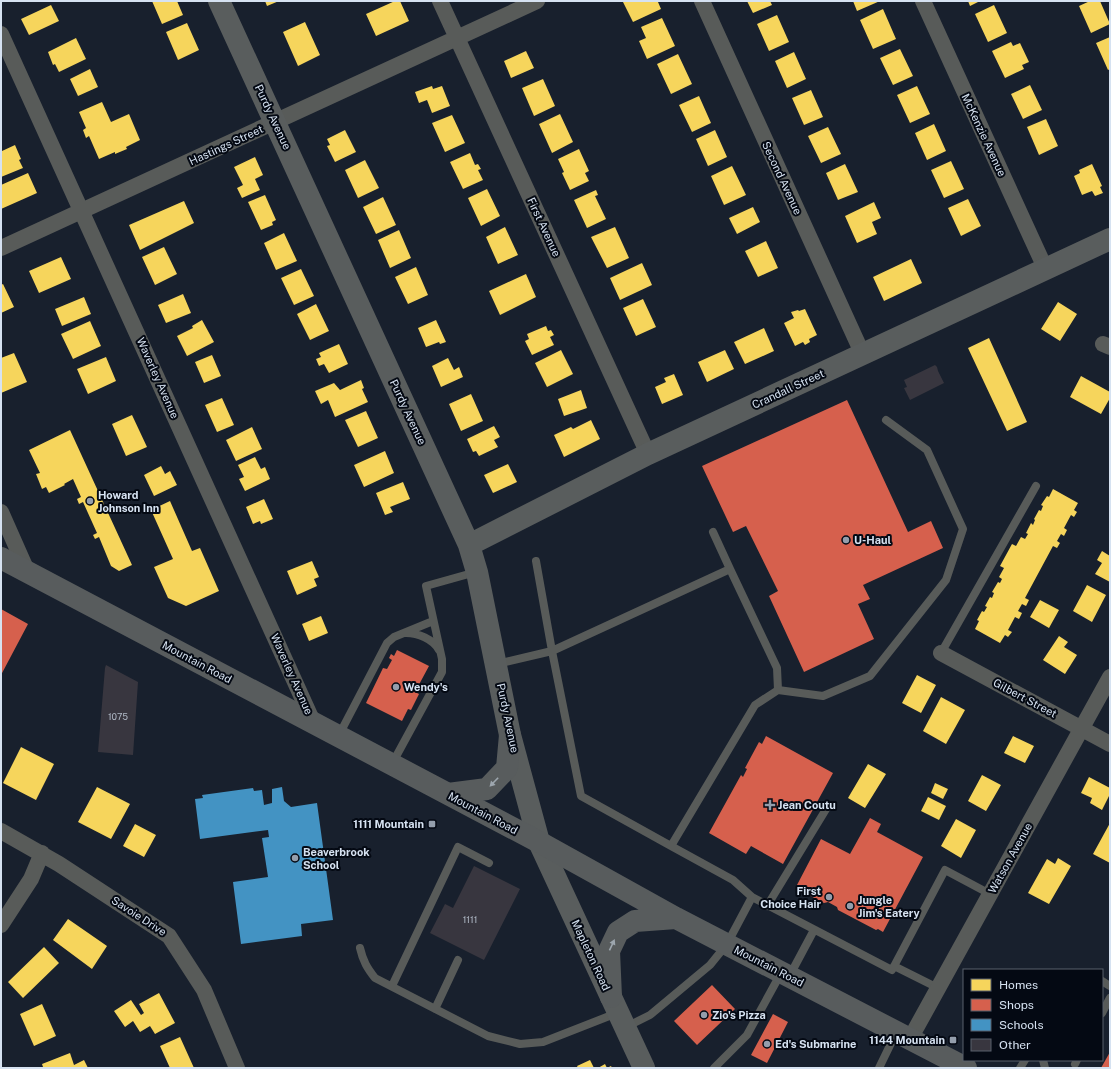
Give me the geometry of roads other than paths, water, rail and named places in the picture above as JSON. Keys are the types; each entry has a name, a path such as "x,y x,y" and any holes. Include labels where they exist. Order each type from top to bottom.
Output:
{"main road":[{"name":"Mountain Road","path":"1,558 539,842 676,918 966,1068"},
{"path":"448,794 487,789 507,768 510,735"},
{"path":"618,1012 609,951 618,932 635,921 676,918"}],"street":[{"name":"Purdy Avenue","path":"219,1 469,545 496,664 510,735 539,842"},
{"name":"First Avenue","path":"440,1 648,454"},
{"name":"Hastings Street","path":"1,248 537,1"},
{"name":"Second Avenue","path":"702,1 863,355"},
{"name":"McKenzie Avenue","path":"923,1 1046,270"},
{"name":"Waverley Avenue","path":"1,34 314,724"},
{"name":"Crandall Street","path":"469,545 648,454 1110,239"},
{"path":"1,512 28,573"},
{"name":"Gilbert Street","path":"941,653 1110,744"},
{"name":"Watson Avenue","path":"903,1036 938,988 1110,677"},
{"name":"Savoie Drive","path":"1,831 42,853 169,936 204,990 237,1068"},
{"name":"Mapleton Road","path":"539,842 644,1068"},
{"path":"1,925 31,879 42,853"}],"lane":[{"path":"671,846 755,705 778,690 823,696 870,676 946,580 963,529 926,450 886,420"},
{"path":"941,653 1036,486"},
{"path":"713,532 777,668 778,690"},
{"path":"536,561 552,652 581,796 733,880 752,897 767,906 892,970 945,870 990,894"},
{"path":"496,664 552,652 730,569"},
{"path":"392,764 442,672 442,659 426,586 476,572"},
{"path":"338,736 387,643 394,637 433,621"},
{"path":"404,633 412,633 430,640 436,645 440,652"},
{"path":"767,906 828,806"},
{"path":"392,986 458,847 489,863"},
{"path":"360,948 367,968 376,978 435,1009 488,1036 520,1044 543,1042 618,1012 650,1015 710,965 727,944 752,897"},
{"path":"714,1068 746,1036 814,930"},
{"path":"435,1009 458,960"},
{"path":"894,966 938,988"},
{"path":"1103,1011 1110,998"},
{"path":"879,1068 903,1036"}],"place":[{"name":"Howard Johnson Inn","path":"90,501"},
{"name":"U-Haul","path":"846,540"},
{"name":"Wendy's","path":"396,687"},
{"name":"Jean Coutu","path":"770,805"},
{"name":"1111 Mountain","path":"432,824"},
{"name":"Beaverbrook School","path":"295,858"},
{"name":"First Choice Hair","path":"829,897"},
{"name":"Jungle Jim's Eatery","path":"850,906"},
{"name":"Zio's Pizza","path":"704,1015"},
{"name":"1144 Mountain","path":"953,1040"},
{"name":"Ed's Submarine","path":"767,1044"}]}
